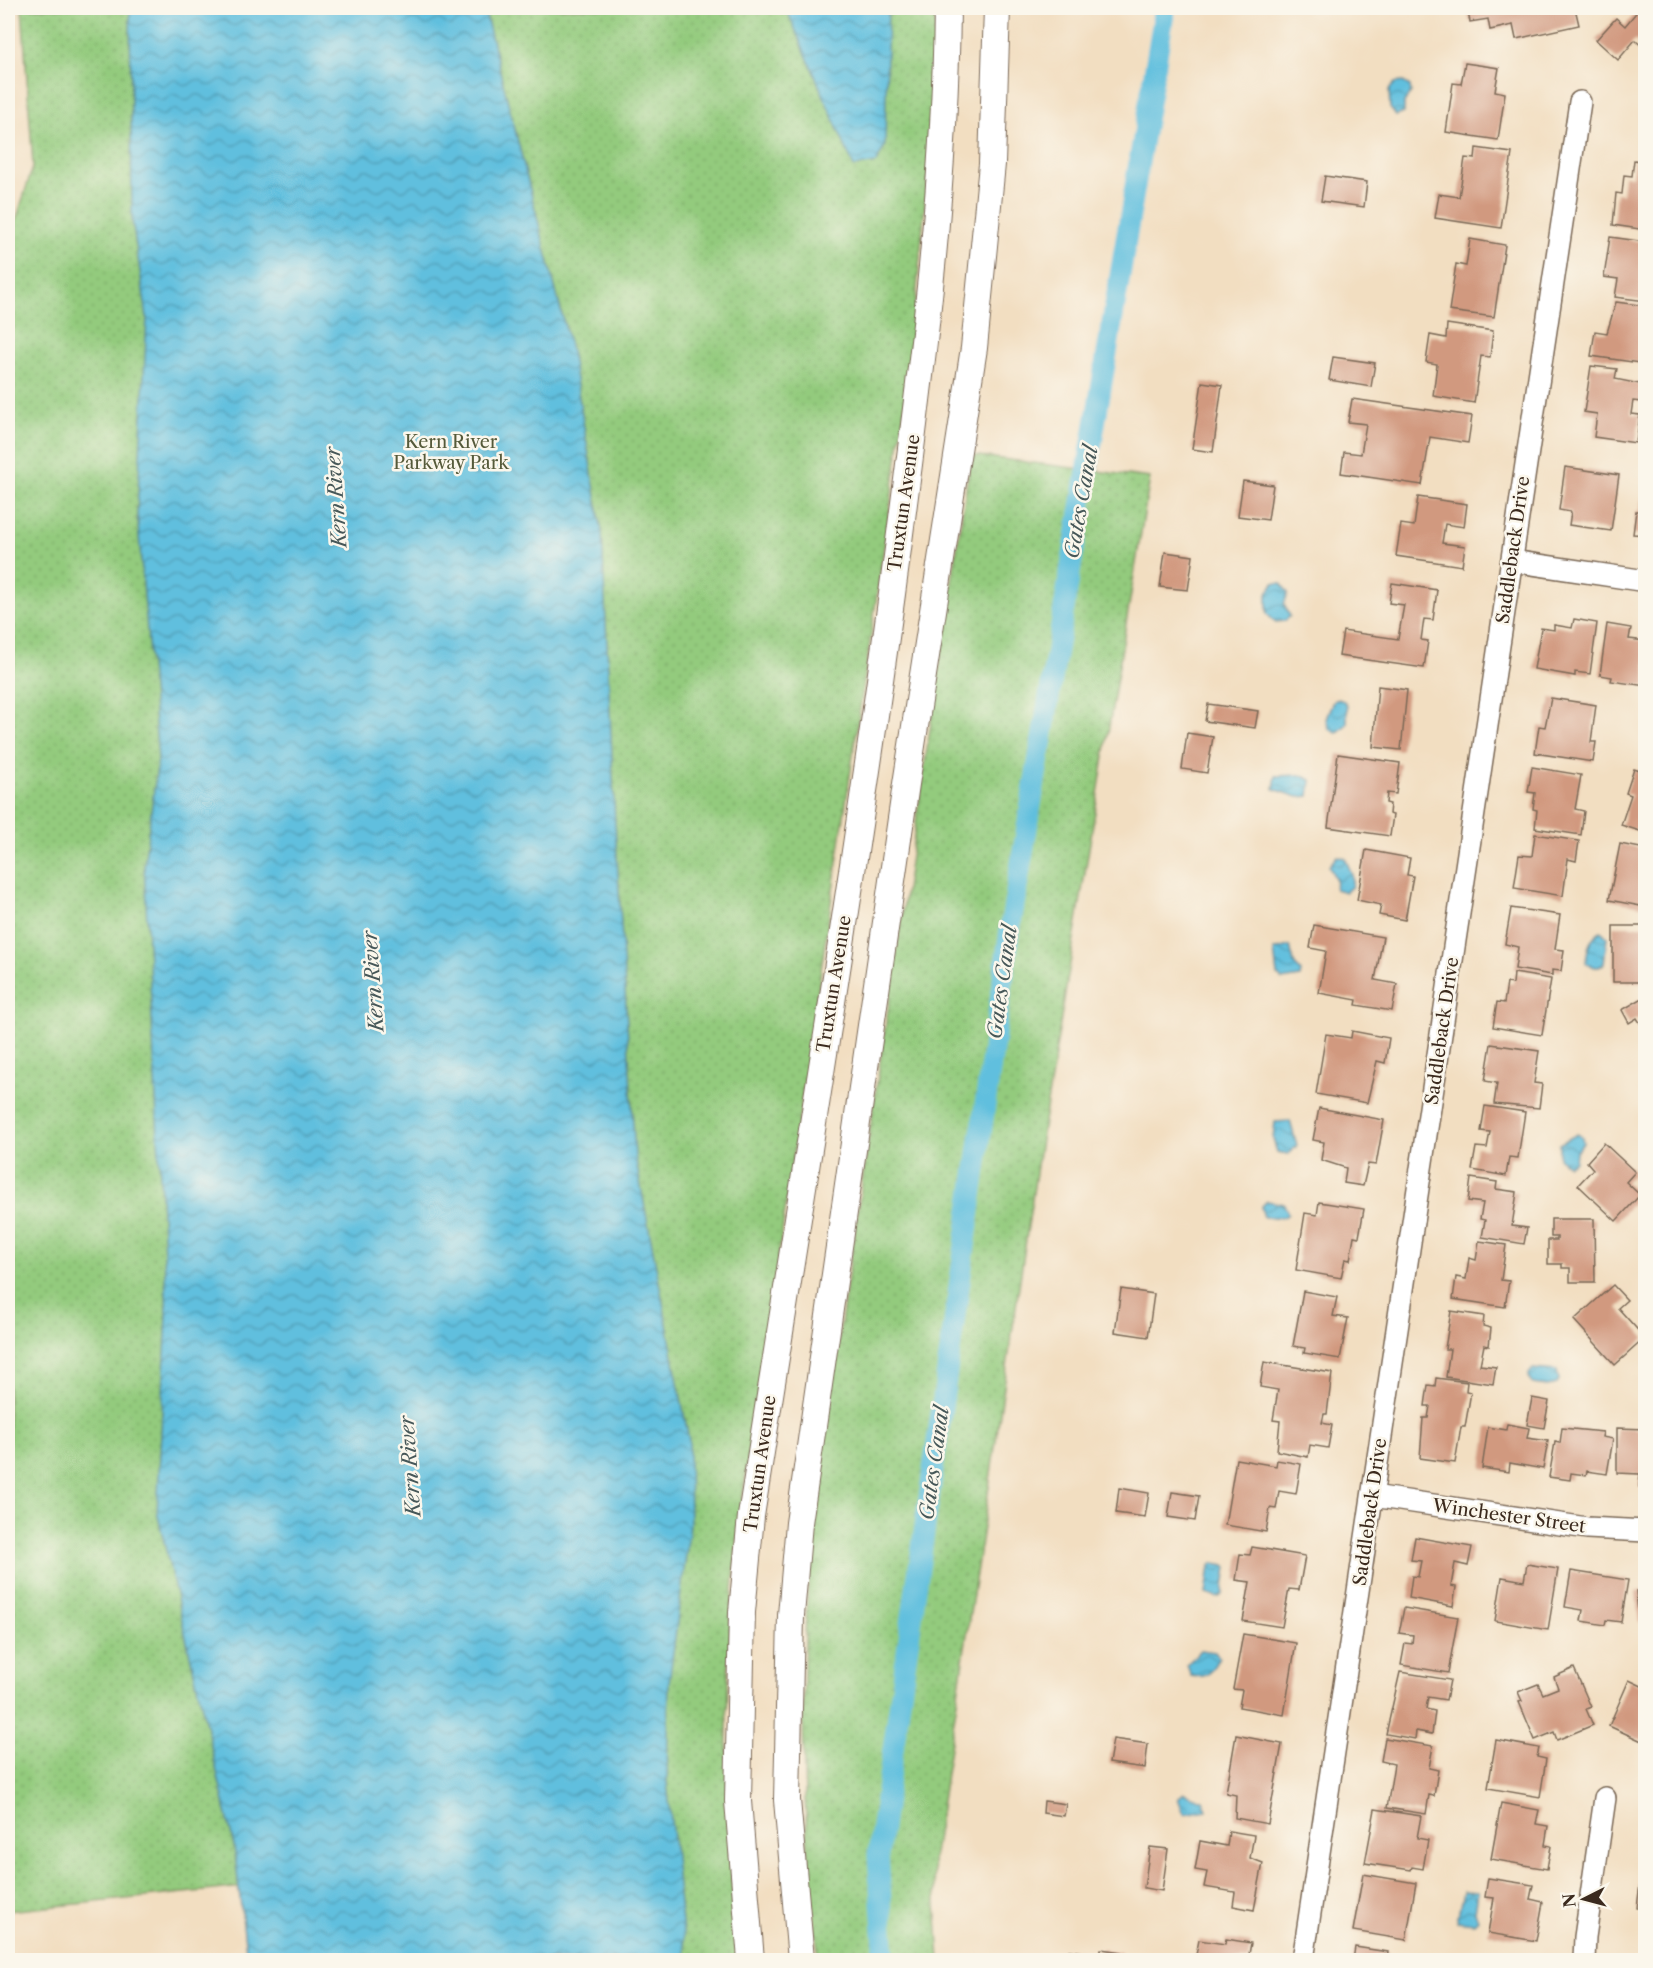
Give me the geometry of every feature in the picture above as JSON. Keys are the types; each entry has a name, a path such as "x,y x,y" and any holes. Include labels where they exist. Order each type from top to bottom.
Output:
{"main road":[{"name":"Truxtun Avenue","path":"751,1960 738,1801 741,1612 751,1516 866,783 924,353 943,161 947,8"},
{"path":"801,1960 787,1800 791,1615 799,1523 906,784 974,348 992,164 997,8"}],"street":[{"name":"Saddleback Drive","path":"1303,1960 1581,102"},
{"path":"1512,561 1646,581"},
{"name":"Winchester Street","path":"1373,1496 1587,1528 1646,1531"},
{"path":"1584,1960 1585,1937 1605,1798"}],"green space":[{"name":"Kern River Parkway Park","path":"22,8 936,8 933,121 907,393 741,1507 735,1564 728,1677 727,1790 733,1903 739,1960 404,1960 391,1872 8,1911 8,246 33,166"},
{"path":"971,455 1150,478 1040,1146 933,1861 940,1960 819,1960 807,1832 803,1705 808,1577 814,1514"}],"water":[{"name":"Kern River","path":"130,8 484,8 571,350 602,532 615,823 635,1155 689,1440 690,1525 669,1683 667,1782 686,1960 247,1960 234,1846 157,1512 167,1314 144,865 158,759 137,513 147,317 132,220"},
{"path":"786,8 888,8 885,146 876,163 854,167"},
{"path":"1403,82 1410,86 1411,93 1404,102 1404,113 1396,116 1390,108 1389,90 1395,83"},
{"path":"1274,583 1281,583 1288,593 1284,604 1290,616 1285,621 1275,622 1267,614 1267,594"},
{"path":"1338,699 1344,701 1347,706 1347,724 1337,733 1329,729 1326,719 1333,701"},
{"path":"1300,775 1311,780 1309,796 1298,797 1274,789 1276,776"},
{"path":"1337,856 1345,858 1352,875 1352,886 1346,892 1335,889 1336,880 1329,866"},
{"path":"1601,931 1607,937 1604,963 1600,967 1595,967 1586,963 1587,954 1591,941"},
{"path":"1290,946 1294,963 1301,972 1300,977 1282,980 1277,975 1274,950"},
{"path":"1290,1121 1297,1146 1288,1154 1277,1152 1273,1139 1275,1122"},
{"path":"1577,1134 1582,1137 1583,1142 1576,1152 1575,1161 1568,1165 1559,1158 1559,1144"},
{"path":"1267,1201 1284,1204 1288,1214 1284,1217 1264,1217 1261,1207"},
{"path":"1533,1369 1557,1371 1559,1380 1557,1384 1546,1386 1533,1384 1528,1375"},
{"path":"1214,1563 1227,1567 1223,1594 1218,1598 1206,1594 1210,1566"},
{"path":"1200,1650 1215,1652 1219,1658 1205,1675 1191,1676 1187,1665"},
{"path":"1184,1793 1203,1800 1207,1810 1184,1814 1178,1798"},
{"path":"1463,1891 1478,1892 1475,1912 1478,1919 1474,1923 1457,1921"}],"building":[{"path":"1467,8 1575,8 1579,25 1516,39 1513,25 1490,30 1488,19 1470,22"},
{"path":"1640,8 1646,8 1646,50 1635,40 1618,60 1596,40 1616,18 1625,26"},
{"path":"1465,63 1499,68 1495,91 1505,93 1498,140 1446,132 1453,83 1461,84"},
{"path":"1643,124 1646,125 1646,157 1639,156"},
{"path":"1476,148 1512,153 1501,228 1435,218 1439,194 1459,197 1465,158 1475,159"},
{"path":"1634,160 1646,162 1646,230 1613,225 1616,193 1622,194 1624,175 1632,176"},
{"path":"1325,176 1367,182 1364,207 1321,201"},
{"path":"1610,237 1646,242 1646,301 1615,297 1618,279 1604,277"},
{"path":"1470,239 1505,245 1494,317 1449,311 1456,264 1466,266"},
{"path":"1616,302 1646,306 1643,345 1646,345 1646,364 1591,356 1595,331 1607,333"},
{"path":"1447,324 1493,331 1490,357 1481,356 1474,403 1433,396 1437,364 1426,362 1430,335 1446,338"},
{"path":"1333,357 1375,363 1371,387 1329,380"},
{"path":"1591,366 1617,369 1615,379 1645,385 1642,402 1633,401 1631,414 1640,415 1636,443 1594,437 1597,414 1584,412"},
{"path":"1202,382 1222,385 1213,452 1192,449"},
{"path":"1352,399 1472,416 1468,443 1430,437 1422,485 1341,473 1344,452 1361,454 1366,424 1348,422"},
{"path":"1565,467 1619,475 1611,531 1569,525 1571,512 1559,510"},
{"path":"1243,481 1273,485 1268,520 1238,516"},
{"path":"1644,485 1646,485 1646,535 1633,534 1636,511 1640,511"},
{"path":"1418,497 1467,504 1464,527 1445,524 1442,543 1465,546 1462,566 1396,556 1401,524 1414,526"},
{"path":"1165,552 1193,556 1188,590 1160,587"},
{"path":"1392,583 1437,590 1433,620 1424,619 1421,640 1428,641 1424,668 1339,656 1343,631 1398,639 1404,605 1389,603"},
{"path":"1574,619 1597,623 1590,674 1575,672 1575,676 1534,669 1541,628 1554,630 1554,625 1572,628"},
{"path":"1607,624 1631,628 1629,639 1646,641 1646,686 1611,681 1612,677 1600,675"},
{"path":"1378,686 1407,690 1401,750 1373,747"},
{"path":"1551,698 1596,705 1591,742 1596,742 1593,762 1535,753 1539,726 1545,727"},
{"path":"1208,704 1258,711 1255,728 1205,721"},
{"path":"1187,733 1213,737 1207,773 1182,769"},
{"path":"1338,754 1400,763 1396,794 1387,793 1386,803 1390,804 1389,814 1393,815 1390,836 1328,827"},
{"path":"1532,767 1581,775 1575,809 1584,811 1581,835 1535,828 1537,810 1533,809 1535,793 1528,792"},
{"path":"1634,769 1646,773 1646,833 1621,825 1631,795 1626,793"},
{"path":"1535,834 1579,841 1576,861 1568,859 1563,896 1514,888 1519,855 1532,856"},
{"path":"1620,844 1646,849 1646,907 1609,900"},
{"path":"1366,850 1410,858 1407,875 1413,876 1405,920 1379,915 1381,905 1357,900"},
{"path":"1511,908 1560,915 1555,949 1564,950 1561,971 1552,970 1552,975 1515,969 1518,947 1505,944"},
{"path":"1314,925 1383,937 1375,980 1397,984 1392,1011 1356,1005 1357,1000 1319,993 1326,951 1310,948"},
{"path":"1613,926 1646,926 1646,982 1613,982"},
{"path":"1514,973 1551,979 1542,1035 1493,1027 1497,1002 1504,1003 1507,983 1513,984"},
{"path":"1646,996 1646,1032 1637,1018 1629,1023 1622,1010"},
{"path":"1352,1031 1389,1038 1385,1063 1377,1061 1367,1103 1316,1094 1326,1034 1351,1038"},
{"path":"1491,1044 1539,1051 1534,1083 1542,1084 1539,1108 1494,1104 1497,1083 1485,1081"},
{"path":"1485,1106 1525,1112 1518,1158 1509,1157 1506,1176 1472,1170 1476,1147 1487,1148 1490,1132 1481,1131"},
{"path":"1319,1108 1384,1120 1376,1165 1368,1164 1363,1186 1344,1183 1346,1168 1321,1160 1324,1142 1313,1140"},
{"path":"1604,1143 1635,1172 1626,1182 1640,1195 1616,1221 1578,1185 1593,1169 1587,1162"},
{"path":"1471,1178 1497,1182 1496,1189 1517,1192 1512,1226 1527,1228 1524,1244 1482,1237 1485,1220 1480,1219 1483,1203 1468,1201"},
{"path":"1319,1202 1364,1209 1359,1237 1354,1236 1350,1260 1345,1259 1341,1278 1296,1270 1305,1213 1317,1215"},
{"path":"1551,1219 1594,1219 1595,1282 1570,1282 1570,1268 1562,1268 1562,1264 1548,1264 1548,1240 1557,1240 1557,1237 1551,1237"},
{"path":"1479,1241 1506,1245 1501,1280 1509,1281 1505,1307 1453,1299 1456,1277 1466,1279 1469,1258 1476,1260"},
{"path":"1613,1285 1627,1300 1618,1308 1645,1338 1615,1365 1574,1320"},
{"path":"1121,1289 1154,1294 1148,1337 1115,1332"},
{"path":"1303,1291 1337,1297 1333,1316 1348,1318 1340,1359 1304,1353 1305,1348 1293,1346"},
{"path":"1451,1311 1484,1316 1483,1326 1491,1328 1489,1346 1484,1345 1480,1365 1496,1367 1493,1384 1446,1377 1450,1349 1445,1349"},
{"path":"1264,1362 1332,1373 1327,1414 1324,1414 1322,1423 1332,1425 1328,1448 1310,1445 1308,1457 1277,1451 1280,1421 1273,1420 1278,1390 1260,1387"},
{"path":"1436,1378 1467,1382 1466,1391 1471,1392 1465,1427 1461,1427 1455,1463 1420,1458 1423,1418 1428,1418 1430,1406 1425,1406 1428,1385 1435,1386"},
{"path":"1532,1398 1549,1401 1544,1428 1527,1425"},
{"path":"1507,1424 1529,1428 1527,1438 1548,1441 1543,1469 1510,1463 1509,1472 1482,1468 1488,1427 1506,1430"},
{"path":"1562,1428 1603,1432 1602,1437 1613,1439 1607,1474 1587,1471 1586,1475 1571,1473 1570,1480 1549,1477 1555,1442 1560,1443"},
{"path":"1617,1428 1646,1429 1646,1487 1639,1487 1640,1474 1617,1473"},
{"path":"1236,1459 1276,1466 1277,1460 1301,1464 1296,1494 1279,1491 1276,1509 1270,1508 1266,1532 1225,1525"},
{"path":"1119,1488 1149,1493 1145,1517 1116,1513"},
{"path":"1172,1492 1199,1496 1195,1521 1168,1517"},
{"path":"1415,1537 1472,1547 1468,1566 1455,1563 1451,1586 1456,1587 1453,1606 1409,1598 1412,1576 1418,1577 1421,1561 1411,1560"},
{"path":"1252,1547 1305,1556 1299,1590 1289,1589 1282,1627 1243,1621 1250,1582 1236,1580 1240,1554 1250,1555"},
{"path":"1527,1564 1558,1569 1548,1630 1495,1621 1502,1577 1524,1581"},
{"path":"1571,1571 1628,1580 1621,1622 1606,1620 1605,1625 1581,1621 1583,1610 1565,1607"},
{"path":"1646,1590 1646,1622 1639,1623 1636,1591"},
{"path":"1404,1608 1458,1617 1448,1673 1401,1665 1405,1643 1412,1644 1413,1635 1399,1633"},
{"path":"1243,1634 1296,1643 1284,1715 1239,1707 1242,1690 1233,1689"},
{"path":"1574,1668 1591,1707 1586,1709 1593,1725 1557,1740 1554,1732 1535,1740 1519,1702 1522,1701 1518,1692 1538,1684 1543,1694 1558,1688 1554,1677"},
{"path":"1400,1672 1450,1680 1446,1700 1428,1697 1426,1709 1435,1711 1432,1734 1416,1731 1415,1739 1386,1734"},
{"path":"1629,1680 1646,1688 1644,1742 1609,1726"},
{"path":"1236,1735 1282,1744 1268,1824 1235,1818 1236,1795 1226,1793"},
{"path":"1385,1738 1433,1746 1429,1768 1438,1770 1434,1796 1429,1795 1426,1814 1387,1808 1394,1764 1381,1761"},
{"path":"1113,1739 1148,1744 1145,1768 1109,1763"},
{"path":"1496,1740 1539,1748 1537,1757 1546,1759 1540,1797 1488,1788"},
{"path":"1044,1801 1066,1804 1064,1816 1043,1813"},
{"path":"1501,1803 1539,1810 1536,1824 1548,1826 1545,1845 1551,1846 1547,1869 1491,1859"},
{"path":"1375,1809 1421,1816 1417,1838 1428,1840 1423,1869 1412,1867 1411,1870 1365,1863"},
{"path":"1229,1831 1254,1835 1250,1858 1263,1863 1254,1910 1233,1906 1235,1892 1204,1887 1207,1872 1195,1870 1200,1841 1227,1846"},
{"path":"1150,1847 1168,1849 1162,1891 1144,1888"},
{"path":"1363,1874 1416,1883 1406,1940 1353,1931"},
{"path":"1488,1878 1533,1885 1530,1899 1543,1902 1536,1941 1488,1933 1494,1898 1485,1897"},
{"path":"1640,1883 1646,1884 1646,1925 1641,1924 1643,1909 1637,1908"},
{"path":"1226,1939 1251,1943 1248,1960 1195,1960 1199,1940 1225,1944"},
{"path":"1355,1947 1388,1952 1387,1959 1391,1960 1353,1960"},
{"path":"1101,1949 1121,1952 1120,1960 1099,1960"},
{"path":"1069,1950 1098,1954 1097,1960 1067,1960"},
{"path":"1477,1957 1525,1957 1525,1960 1477,1960"}],"waterway":[{"name":"Gates Canal","path":"885,1960 878,1855 1011,923 1165,8"}]}
